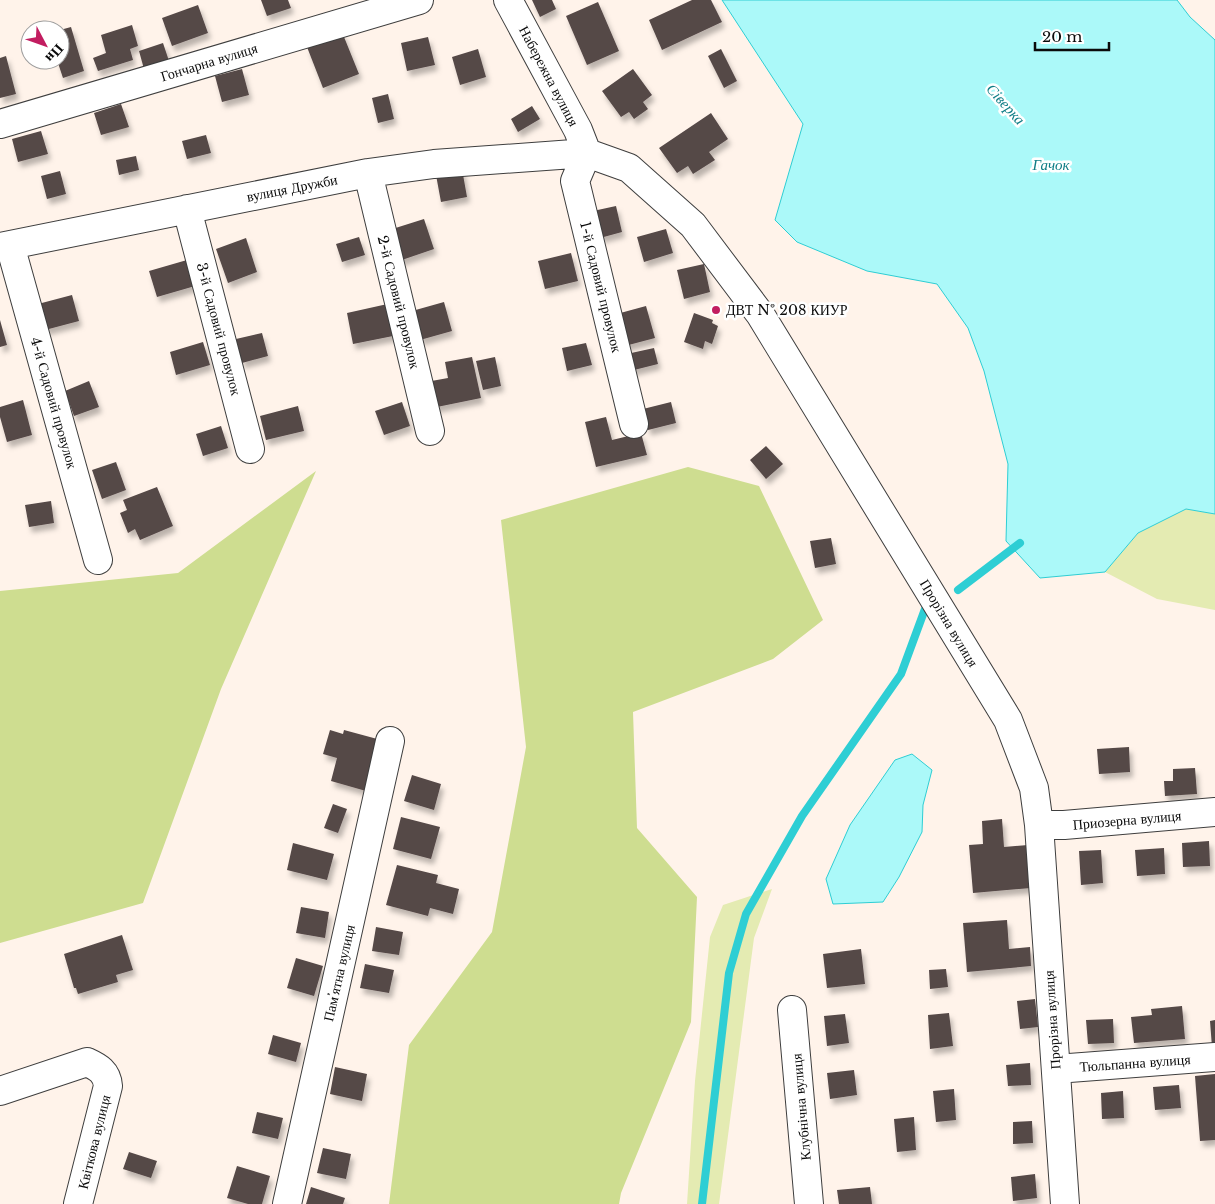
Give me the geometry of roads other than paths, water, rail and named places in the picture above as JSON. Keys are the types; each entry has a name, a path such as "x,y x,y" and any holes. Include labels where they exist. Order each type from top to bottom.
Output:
{"street":[{"name":"Гончарна вулиця","path":"0,124 419,0"},
{"name":"Набережна вулиця","path":"508,0 578,130 587,152"},
{"name":"вулиця Дружби","path":"5,246 368,173 434,164 587,152"},
{"name":"1-й Садовий провулок","path":"587,152 575,181 634,424"},
{"name":"Прорізна вулиця","path":"587,152 629,168 693,225 760,314 1008,720 1034,788 1039,825 1065,1204"},
{"name":"2-й Садовий провулок","path":"368,173 430,431"},
{"name":"3-й Садовий провулок","path":"187,209 250,450"},
{"name":"4-й Садовий провулок","path":"5,246 98,560"},
{"name":"Памʼятна вулиця","path":"287,1204 390,741"},
{"name":"Приозерна вулиця","path":"1039,825 1064,825 1215,812"},
{"name":"Клубнічна вулиця","path":"792,1010 809,1204"},
{"name":"Тюльпанна вулиця","path":"1056,1069 1215,1057"},
{"name":"Квіткова вулиця","path":"0,1091 87,1062 100,1068 108,1080 108,1086 78,1204"}],"water":[{"name":"Гачок","path":"722,0 1177,0 1190,17 1215,40 1215,514 1186,509 1138,533 1105,572 1040,578 1006,541 1008,464 984,371 968,328 937,284 867,271 797,242 775,220 803,124"},
{"path":"912,754 932,770 923,805 922,832 899,877 883,902 833,904 826,879 850,825 895,760"}],"waterway":[{"path":"958,590 1020,543"},
{"path":"702,1204 729,973 746,914 802,816 901,674 925,609"}],"place":[{"name":"ДВТ № 208 КИУР","path":"716,310"}],"water label":[{"name":"Сіверка","path":"1006,104"}]}
